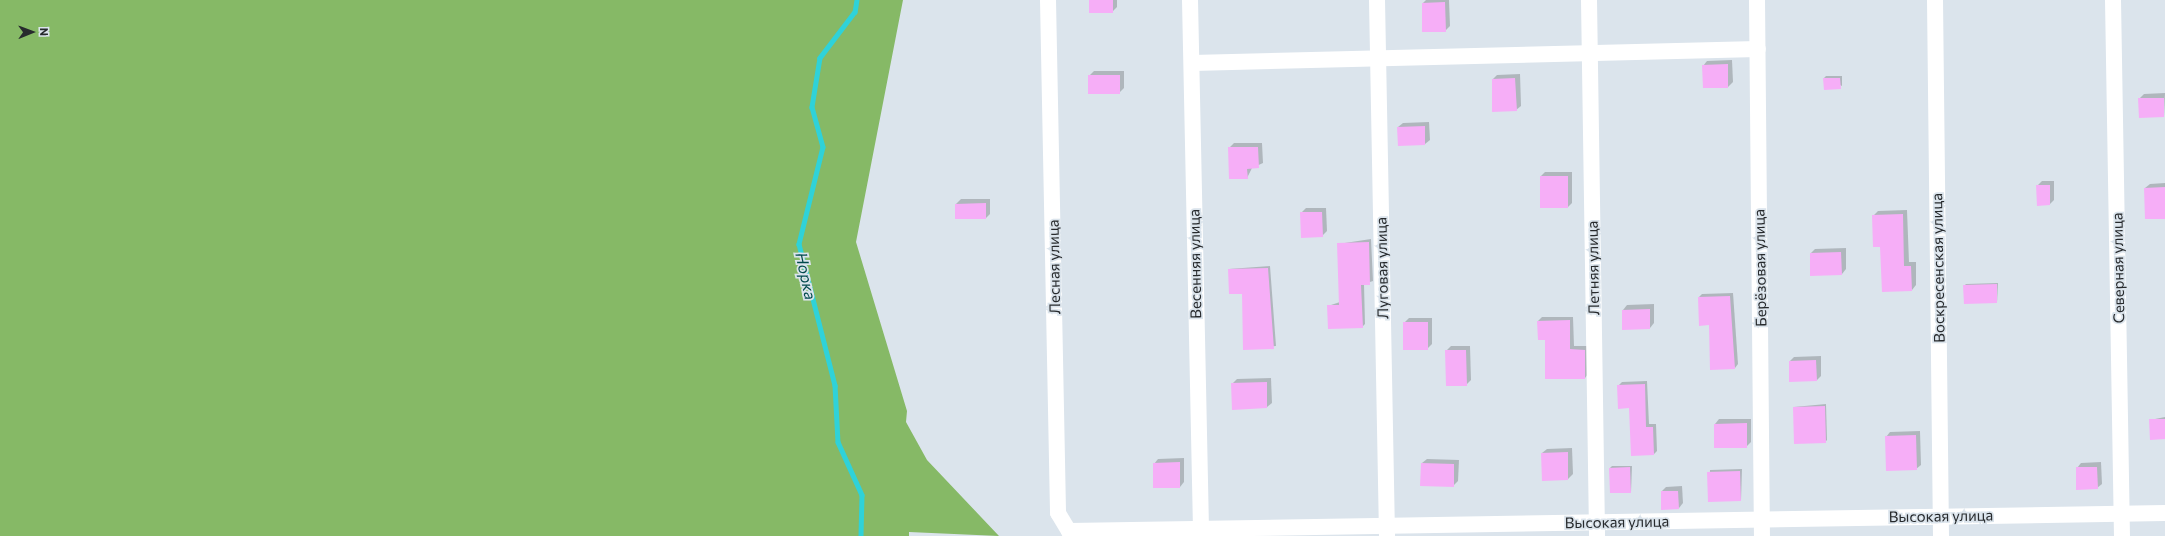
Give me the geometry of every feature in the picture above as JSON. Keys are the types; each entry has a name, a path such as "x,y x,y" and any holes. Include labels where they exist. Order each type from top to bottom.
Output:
{"street":[{"name":"Лесная улица","path":"1048,0 1058,513 1069,532"},
{"name":"Весенняя улица","path":"1190,0 1201,528"},
{"name":"Луговая улица","path":"1377,0 1387,531"},
{"name":"Летняя улица","path":"1589,0 1597,529"},
{"name":"Берёзовая улица","path":"1757,0 1762,536"},
{"name":"Воскресенская улица","path":"1935,0 1941,536"},
{"name":"Северная улица","path":"2113,0 2122,536"},
{"path":"1192,63 1758,49"},
{"name":"Высокая улица","path":"1069,532 1114,533 1201,528 1387,531 1597,529 1762,519 2165,513"}],"green space":[{"path":"0,0 903,0 856,242 907,411 906,422 927,460 999,536 909,532 909,536 0,536"}],"building":[{"path":"1089,0 1113,0 1113,13 1089,13"},
{"path":"1445,2 1446,32 1422,32 1422,3"},
{"path":"1728,64 1728,88 1703,88 1702,65"},
{"path":"1088,75 1120,75 1120,94 1088,94"},
{"path":"1515,78 1517,111 1492,112 1492,79"},
{"path":"1823,78 1840,78 1841,89 1824,90"},
{"path":"2138,98 2164,98 2164,117 2139,118"},
{"path":"1425,126 1425,145 1398,146 1397,127"},
{"path":"1228,147 1258,147 1259,168 1247,169 1248,179 1229,179"},
{"path":"1540,176 1568,176 1568,208 1540,208"},
{"path":"2036,185 2050,185 2050,205 2037,206"},
{"path":"2165,187 2165,219 2145,219 2144,188"},
{"path":"986,203 986,219 955,219 955,204"},
{"path":"1300,212 1322,212 1323,237 1301,238"},
{"path":"1903,214 1904,266 1911,266 1912,291 1882,292 1880,247 1873,247 1872,215"},
{"path":"1369,242 1370,285 1361,285 1363,328 1328,329 1327,305 1339,305 1337,243"},
{"path":"1841,252 1842,275 1810,276 1810,253"},
{"path":"1268,268 1274,349 1243,350 1242,294 1229,294 1228,269"},
{"path":"1997,284 1997,303 1964,304 1963,285"},
{"path":"1730,296 1735,369 1710,370 1709,325 1699,326 1698,297"},
{"path":"1650,309 1650,329 1622,330 1622,310"},
{"path":"1570,320 1570,349 1585,350 1585,379 1545,379 1545,340 1538,340 1537,321"},
{"path":"1403,322 1428,322 1428,350 1403,350"},
{"path":"1445,350 1466,350 1467,386 1446,386"},
{"path":"1816,360 1817,381 1789,382 1789,361"},
{"path":"1267,382 1267,408 1232,410 1231,383"},
{"path":"1645,384 1646,427 1653,427 1654,455 1631,456 1629,408 1618,409 1617,385"},
{"path":"1825,406 1826,443 1794,444 1793,407"},
{"path":"2149,419 2165,419 2165,439 2150,440"},
{"path":"1747,423 1747,448 1714,448 1714,424"},
{"path":"1916,435 1917,470 1886,471 1885,436"},
{"path":"1568,452 1568,480 1542,481 1541,453"},
{"path":"1180,462 1180,488 1153,488 1153,463"},
{"path":"1421,463 1454,464 1454,487 1420,486"},
{"path":"1630,467 1631,493 1610,493 1609,468"},
{"path":"2076,467 2097,467 2098,489 2076,490"},
{"path":"1740,471 1741,501 1708,502 1707,472"},
{"path":"1661,491 1678,491 1679,509 1661,510"}],"waterway":[{"name":"Норка","path":"857,0 855,12 820,58 812,107 823,147 799,244 835,385 838,442 862,495 861,536"}]}
